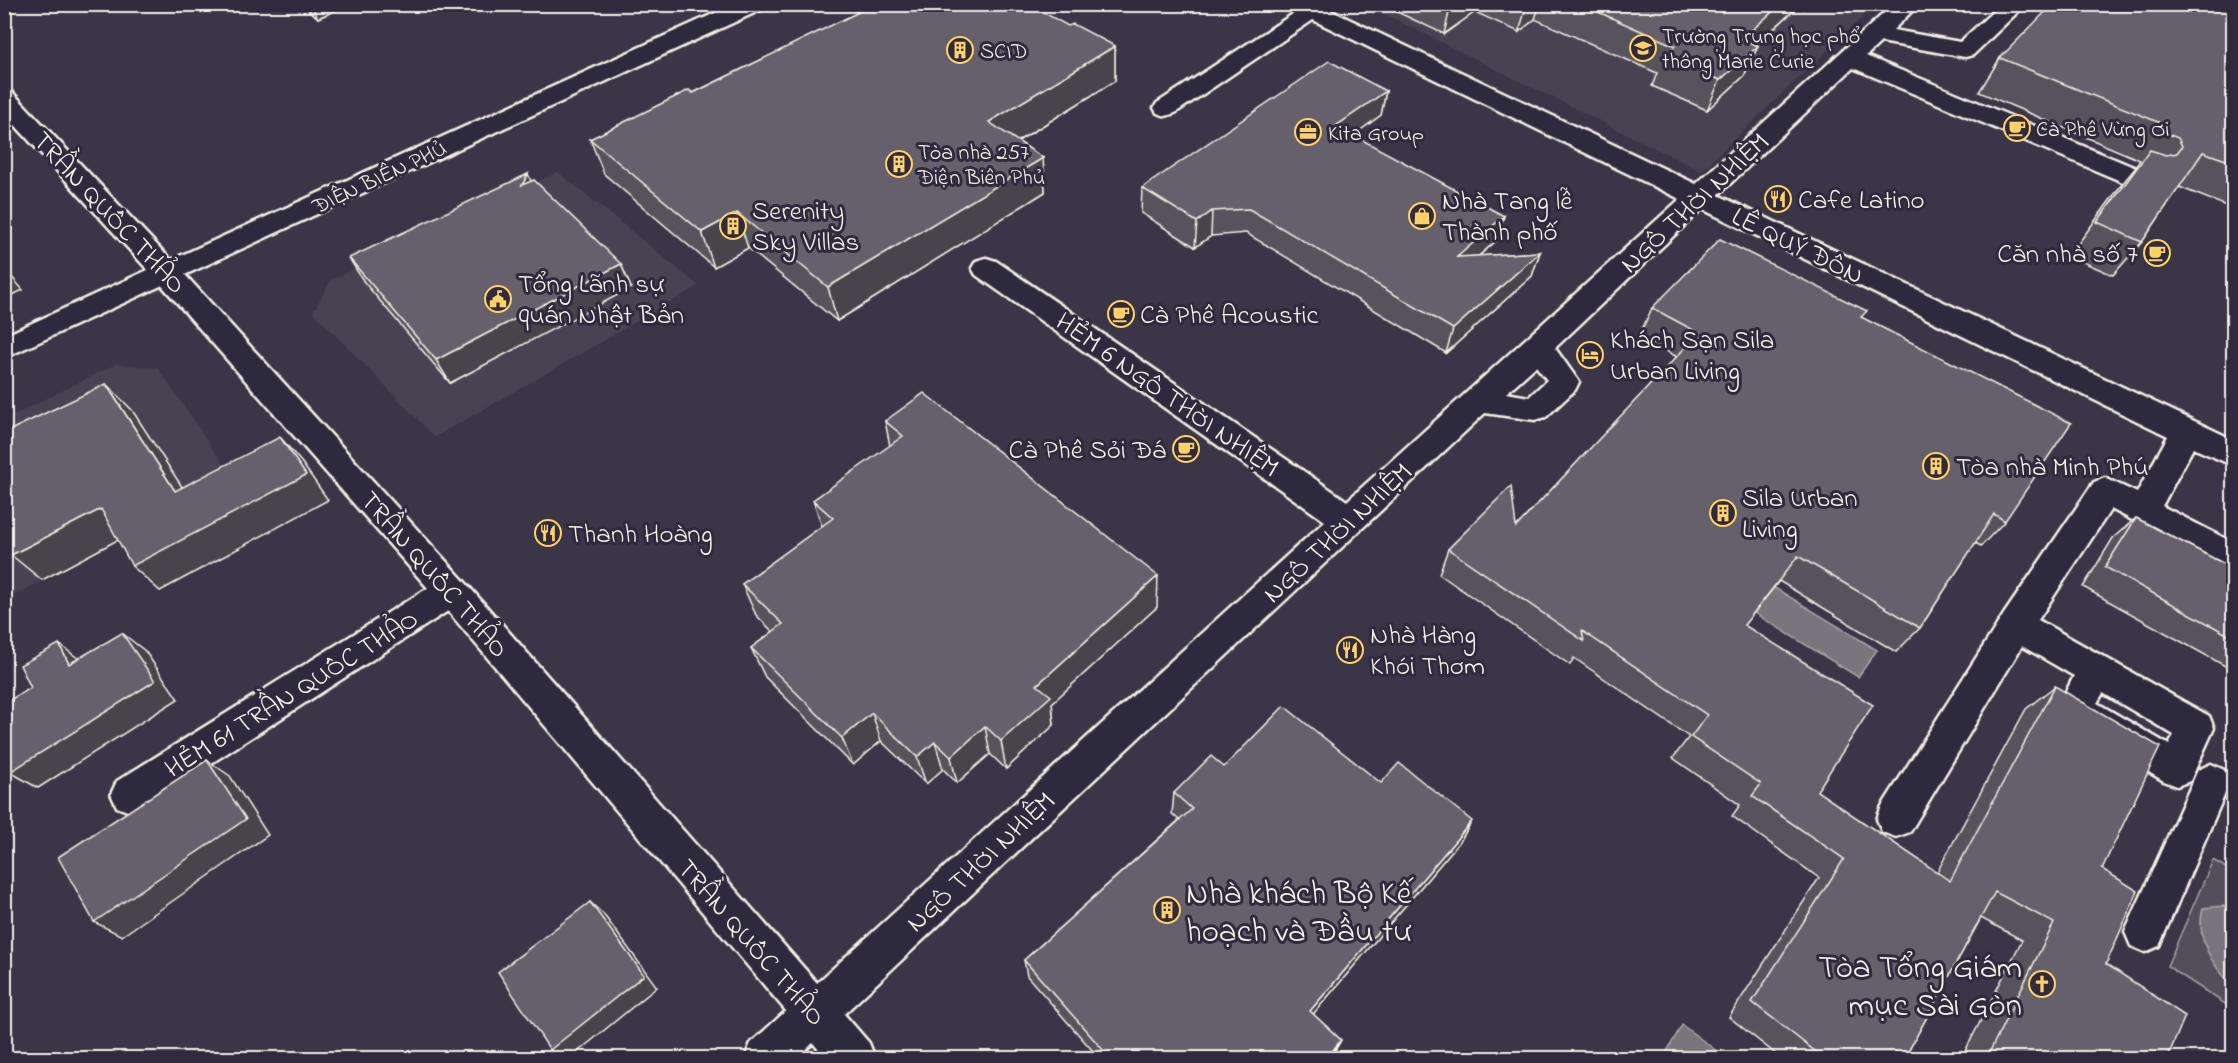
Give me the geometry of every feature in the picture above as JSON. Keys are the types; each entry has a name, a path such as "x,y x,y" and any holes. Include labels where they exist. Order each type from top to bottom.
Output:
{"street":[{"name":"ĐIỆN BIÊN PHỦ","path":"4,348 754,4"},
{"name":"NGÔ THỜI NHIỆM","path":"766,1059 1908,4"},
{"path":"1877,33 1965,50 2015,4"},
{"path":"1166,108 1305,8"},
{"name":"LÊ QUÝ ĐÔN","path":"1305,8 2234,454"},
{"path":"1850,58 2139,178"},
{"name":"TRẦN QUỐC THẢO","path":"4,98 167,273 452,591 854,1059"},
{"name":"HẺM 6 NGÔ THỜI NHIỆM","path":"986,268 1350,520"},
{"path":"1478,401 1534,409 1564,382 1538,347"},
{"path":"2143,511 2187,431"},
{"path":"1896,819 2016,625 2105,490 2234,559"},
{"name":"HẺM 61 TRẦN QUỐC THẢO","path":"130,794 452,591"},
{"path":"2016,625 2096,671 2075,709 2177,769 2208,780 2145,932"}],"shaded area":[{"name":"Trường Trung học phổ thông Marie Curie","path":"1366,5 1875,5 1701,171"},
{"name":"Tổng Lãnh sự quán Nhật Bản","path":"558,172 699,286 435,437 313,312 331,280"},
{"path":"116,364 158,368 233,479 9,598 4,588 4,420"},
{"path":"1737,565 1877,650 1858,677 1717,590"},
{"path":"2213,860 2233,872 2233,1009 2167,966"},
{"path":"2223,906 2233,912 2233,986 2212,960 2203,941 2201,930 2203,908"},
{"path":"1682,1025 1726,1058 1663,1058"}],"building":[{"path":"868,4 1028,4 1068,26 1073,24 1115,46 989,122 1043,158 828,287 737,213 702,232 590,139 689,90 693,93 859,12 856,11"},
{"path":"1580,4 1781,4 1742,39 1758,46 1720,80 1664,55 1675,46"},
{"path":"2053,4 2234,4 2234,163 2203,152 2142,242 2097,222 2150,150 2166,155 2177,153 2182,146 2178,138 2163,132 2168,126 2000,58"},
{"path":"1329,61 1386,91 1336,126 1504,216 1457,257 1540,252 1453,329 1249,209 1212,211 1197,222 1142,188"},
{"path":"528,174 522,185 534,180 621,264 436,360 349,258"},
{"path":"1720,239 1867,311 1861,317 2071,423 2005,521 1994,514 1920,628 1798,556 1744,625 1873,705 1817,791 1950,881 2055,686 2160,747 2102,869 2138,891 2106,964 2185,1016 2167,1059 1986,1059 2054,923 1995,892 1904,1059 1825,1059 1752,1002 1844,859 1752,796 1761,784 1691,737 1707,715 1582,631 1584,641 1448,549 1511,486 1516,527 1699,333 1652,308"},
{"path":"106,384 175,491 280,437 306,475 132,566 101,509 11,555 4,544 4,433"},
{"path":"924,393 1158,576 1037,685 1051,696 1001,741 985,726 951,757 935,742 917,757 872,713 842,738 751,648 783,624 742,584 833,518 813,500 903,436 885,421"},
{"path":"2136,518 2234,569 2234,638 2105,567"},
{"path":"122,633 155,681 10,772 4,762 4,703 31,688 20,665 59,644 69,664"},
{"path":"1284,706 1381,783 1399,763 1472,821 1310,1011 1341,1040 1326,1059 1111,1059 1024,960 1192,809 1174,793 1211,756 1224,767"},
{"path":"207,760 246,819 94,922 58,857"},
{"path":"590,902 644,975 550,1050 498,972"},
{"path":"1638,1051 1648,1059 1633,1059"}],"place":[{"name":"Trường Trung học phổ thông Marie Curie","path":"1643,48"},
{"name":"SCID","path":"960,50"},
{"name":"Cà Phê Vừng Ơi","path":"2017,128"},
{"name":"Kita Group","path":"1308,132"},
{"name":"Tòa nhà 257 Điện Biên Phủ","path":"899,164"},
{"name":"Cafe Latino","path":"1778,199"},
{"name":"Nhà Tang lễ Thành phố","path":"1422,216"},
{"name":"Serenity Sky Villas","path":"733,226"},
{"name":"Căn nhà số 7","path":"2157,253"},
{"name":"Tổng Lãnh sự quán Nhật Bản","path":"498,299"},
{"name":"Cà Phê Acoustic","path":"1121,314"},
{"name":"Khách Sạn Sila Urban Living","path":"1590,355"},
{"name":"Cà Phê Sỏi Đá","path":"1186,449"},
{"name":"Tòa nhà Minh Phú","path":"1936,466"},
{"name":"Sila Urban Living","path":"1723,513"},
{"name":"Thanh Hoàng","path":"548,533"},
{"name":"Nhà Hàng Khói Thơm","path":"1350,650"},
{"name":"Nhà khách Bộ Kế hoạch và Đầu tư","path":"1167,910"},
{"name":"Tòa Tổng Giám mục Sài Gòn","path":"2042,984"}]}
